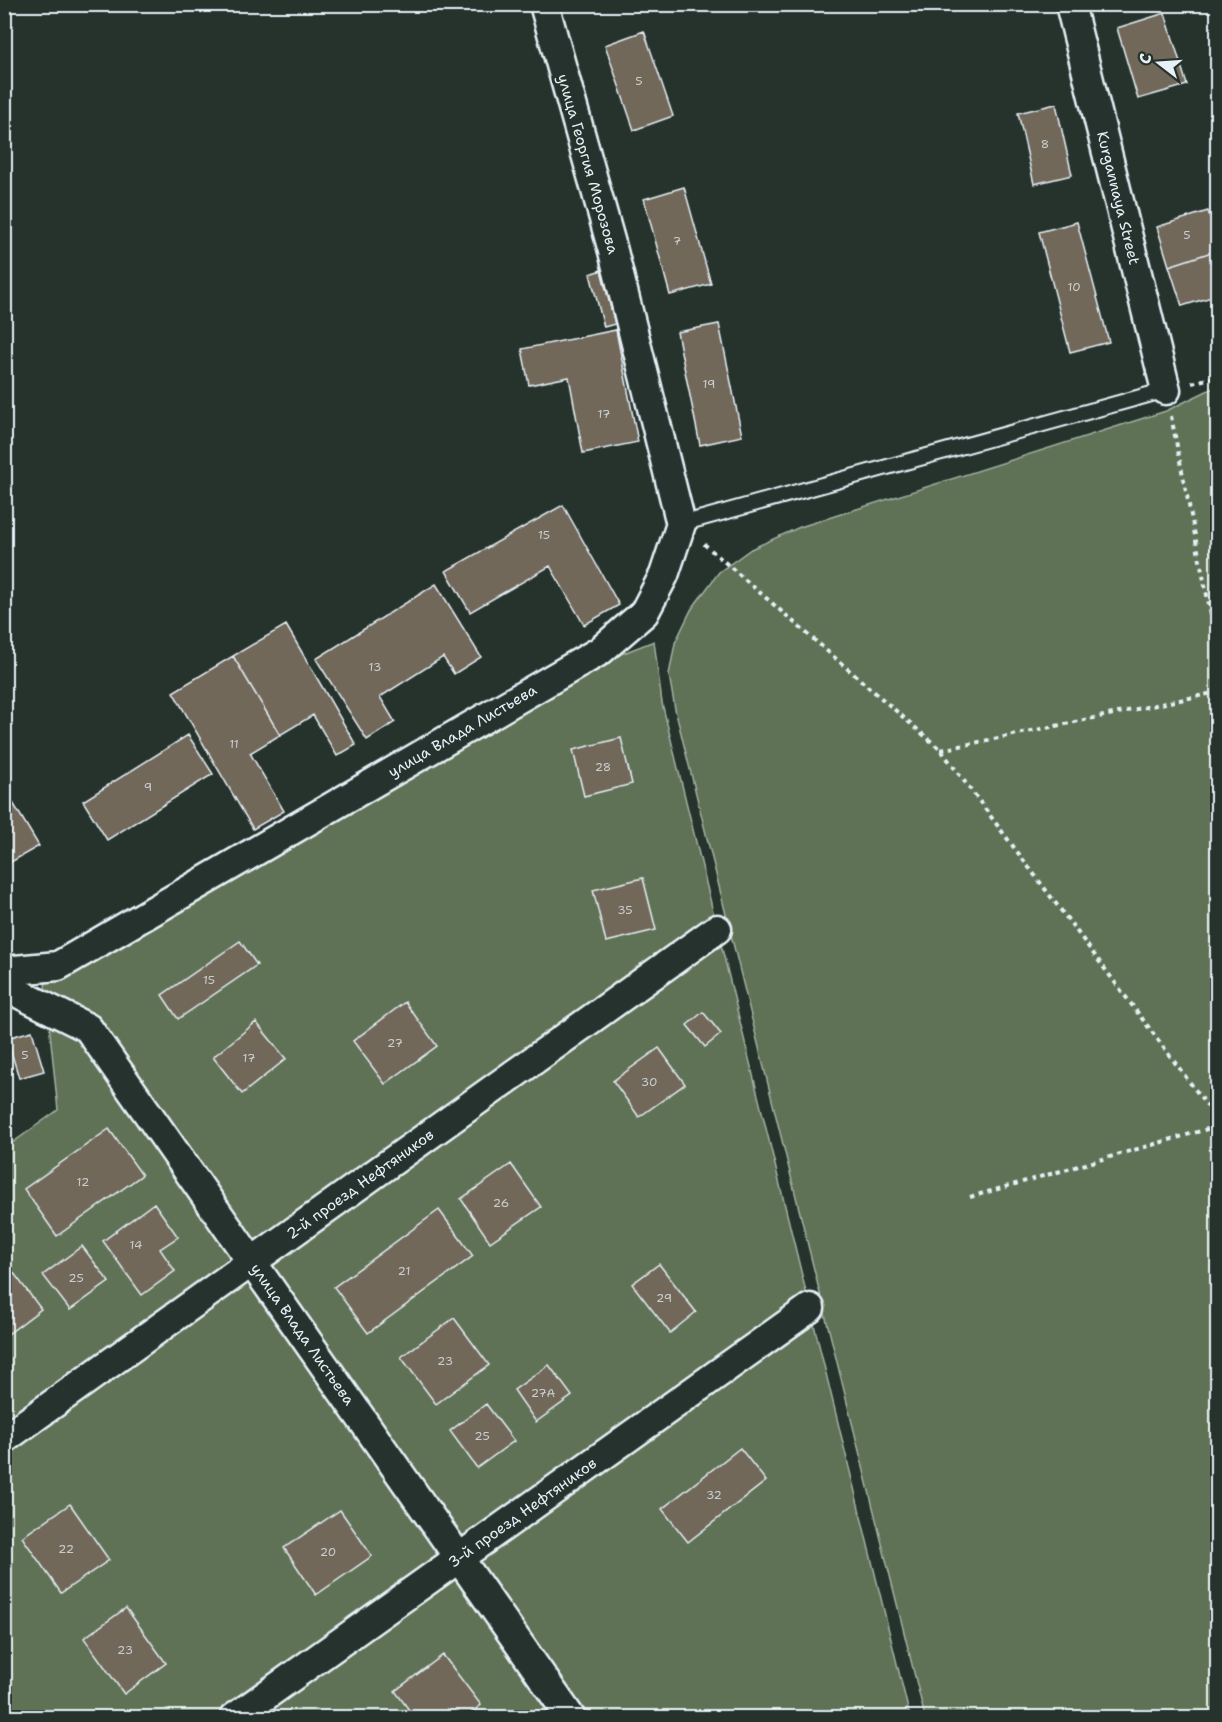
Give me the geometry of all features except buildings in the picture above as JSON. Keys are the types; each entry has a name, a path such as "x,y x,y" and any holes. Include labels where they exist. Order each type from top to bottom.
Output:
{"street":[{"name":"улица Георгия Морозова","path":"544,4 632,323 681,524"},
{"name":"Kurgannaya Street","path":"1070,4 1166,390"},
{"name":"улица Влада Листьева","path":"4,971 58,966 600,651 644,612 664,575 681,524"},
{"name":"2-й проезд Нефтяников","path":"4,1439 717,929"},
{"name":"улица Влада Листьева","path":"4,986 88,1028 571,1718"},
{"name":"3-й проезд Нефтяников","path":"234,1718 810,1308"}],"lane":[{"path":"681,524 1166,390"}],"path":[{"path":"1166,390 1218,650"},
{"path":"681,524 941,750 1218,1120"},
{"path":"941,750 1218,692"},
{"path":"970,1197 1218,1126"}],"green space":[{"path":"1217,386 1217,1717 925,1717 675,709 669,675 675,643 691,610 719,572 751,549 800,527 1166,411"},
{"path":"654,641 662,703 910,1717 5,1717 4,1149 58,1110 45,984 621,654"}]}
